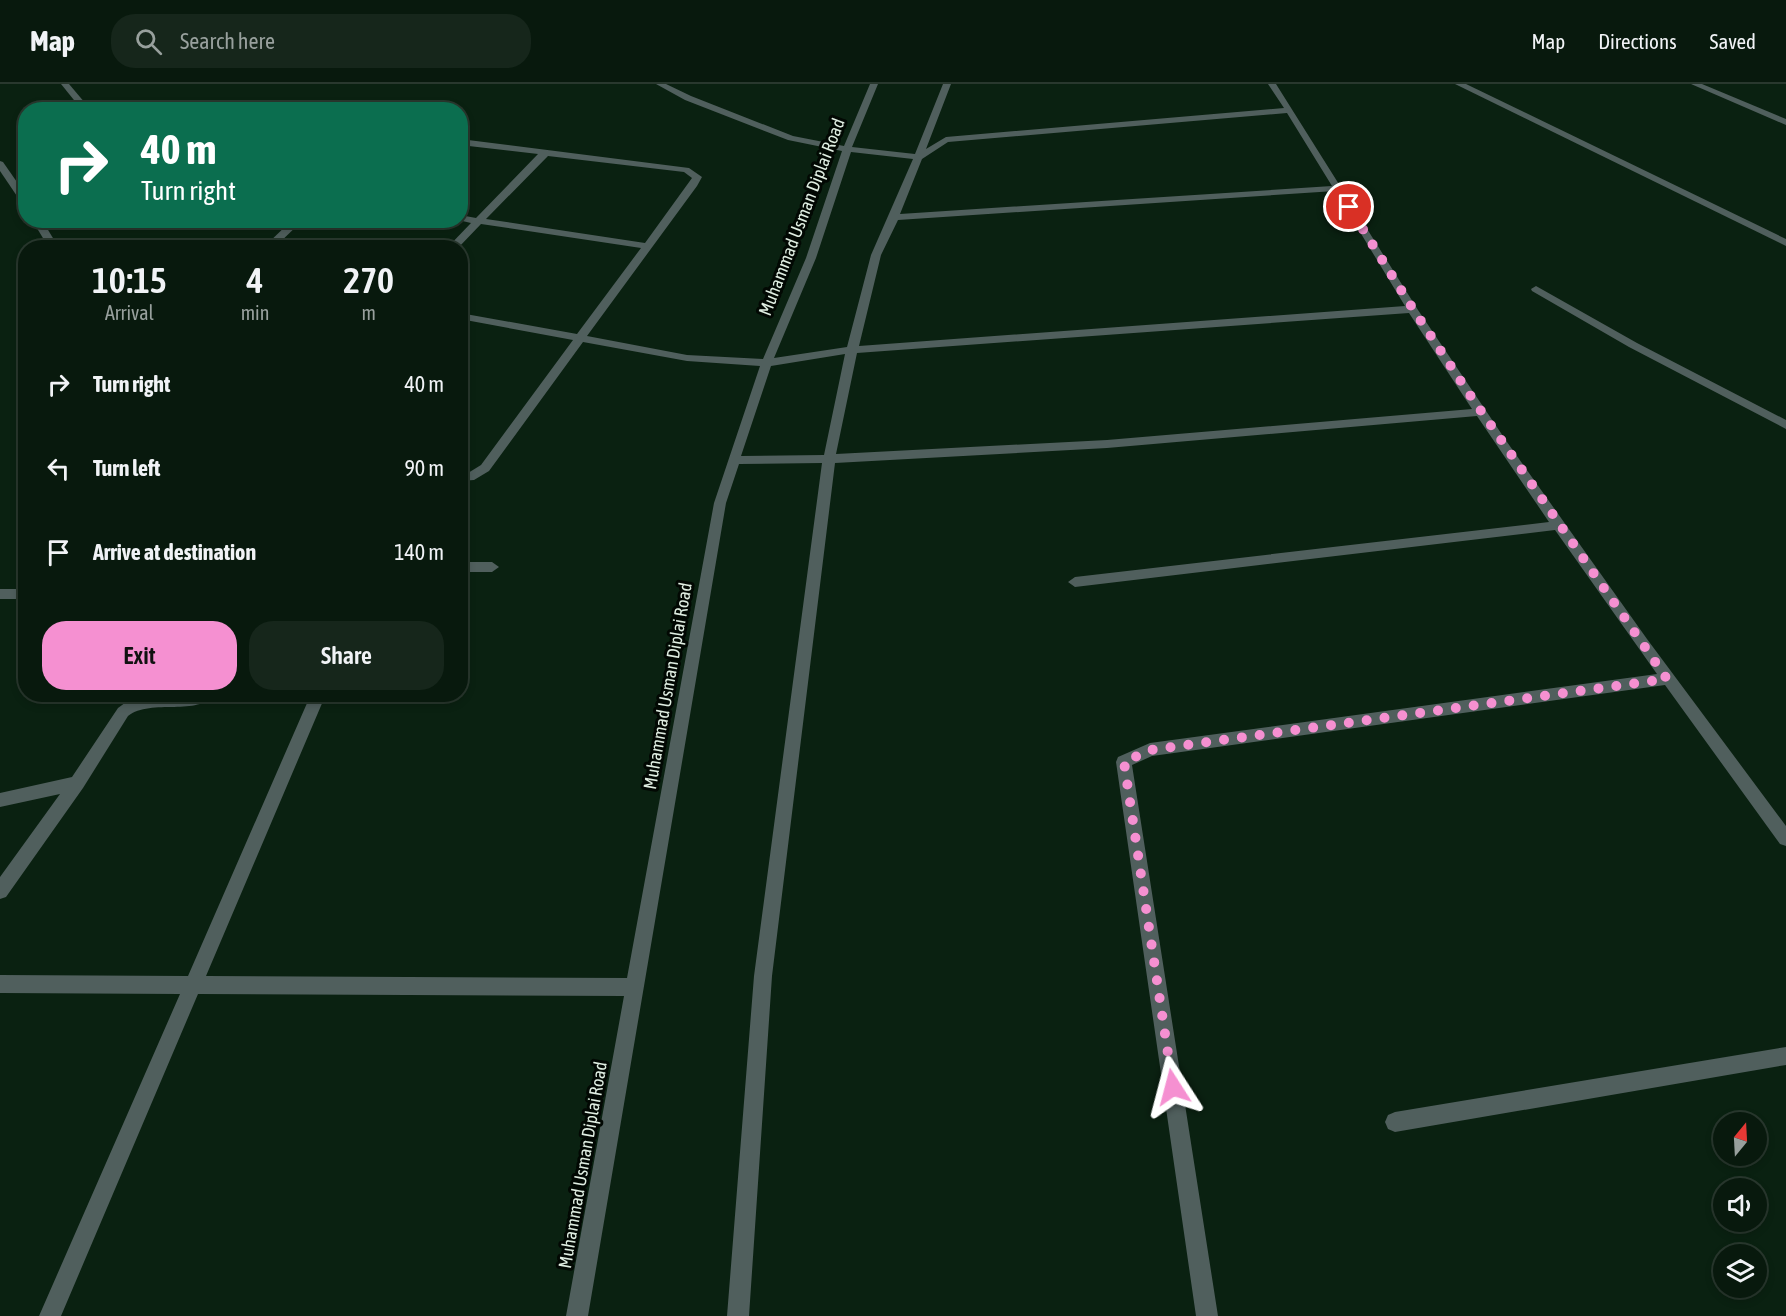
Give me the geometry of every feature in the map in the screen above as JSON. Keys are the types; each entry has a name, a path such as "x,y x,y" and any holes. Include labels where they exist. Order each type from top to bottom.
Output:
{"street":[{"path":"660,84 688,98 791,138 847,149 919,157 946,140 1290,110"},
{"name":"Muhammad Usman Diplai Road","path":"577,1316 720,503 766,363 812,258 847,149 874,84"},
{"path":"738,1316 764,976 829,460 852,350 876,255 919,157 947,84"},
{"path":"1272,84 1413,309 1481,412 1667,679 1786,839"},
{"path":"1459,84 1786,243"},
{"path":"1695,84 1786,122"},
{"path":"67,85 81,102"},
{"path":"468,143 686,170 697,177 582,339 485,468 468,477"},
{"path":"460,240 544,153"},
{"path":"0,164 18,191"},
{"path":"894,217 1338,189"},
{"path":"468,219 647,246"},
{"path":"277,240 289,228"},
{"path":"1536,289 1632,345 1786,425"},
{"path":"468,318 687,358 766,363 852,350 1413,309"},
{"path":"733,460 829,460 1035,451 1481,412"},
{"path":"1075,582 1560,525"},
{"path":"468,567 492,567"},
{"path":"0,594 18,594"},
{"path":"1207,1316 1124,762 1150,750 1667,679"},
{"path":"0,891 77,783 123,712 133,704 159,702"},
{"path":"50,1316 316,702"},
{"path":"0,800 77,783"},
{"path":"0,984 634,987"},
{"path":"1395,1122 1786,1056"}],"route":[{"path":"1173,1087 1124,762 1150,750 1667,679 1470,395 1349,207"}]}
